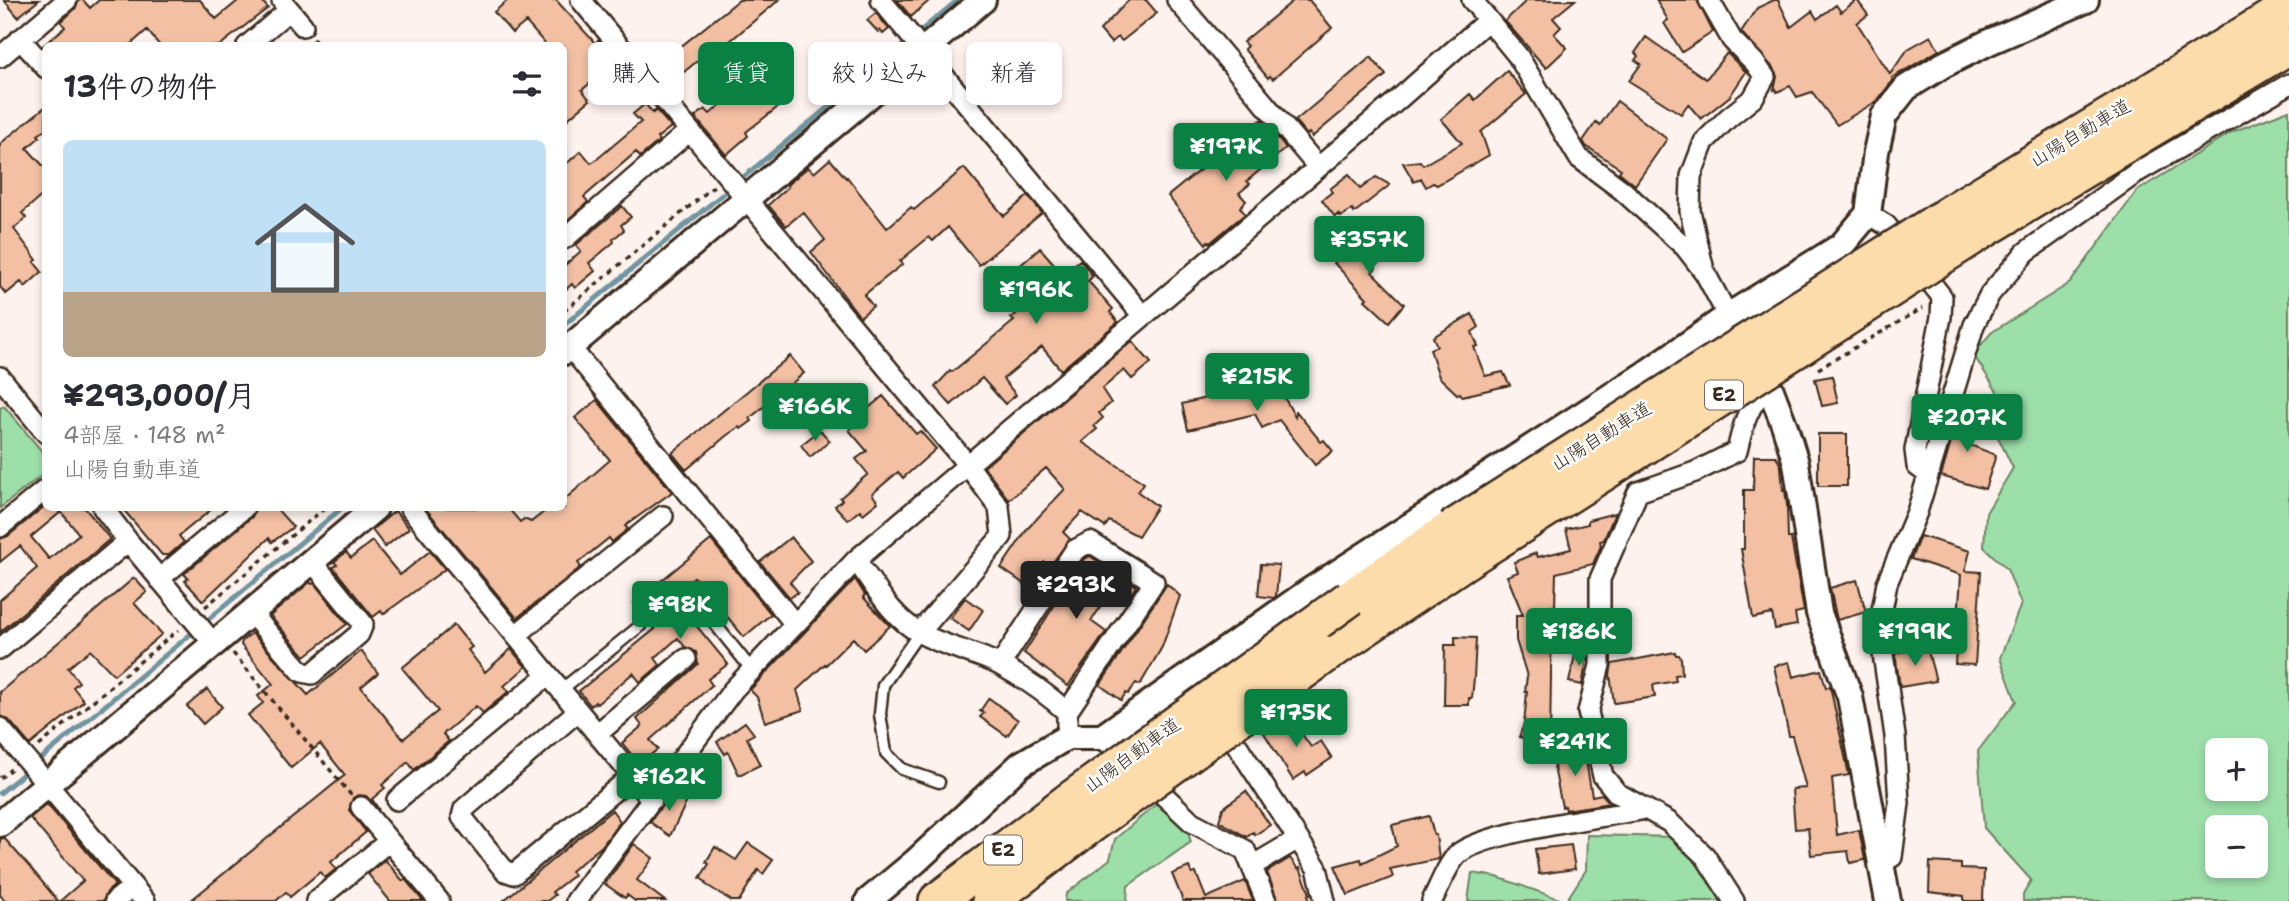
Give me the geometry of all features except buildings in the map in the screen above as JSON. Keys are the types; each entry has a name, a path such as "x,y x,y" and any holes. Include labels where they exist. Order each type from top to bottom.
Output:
{"highway":[{"name":"山陽自動車道","path":"936,901 1328,654 2289,7"},
{"name":"山陽自動車道","path":"990,901 1079,813 1350,598 1451,529 1973,218 2289,46"}],"street":[{"path":"0,57 67,0"},
{"path":"581,0 967,464 999,507 1002,536 919,633"},
{"path":"881,0 917,42 983,0"},
{"path":"1177,0 1318,167"},
{"path":"1472,0 1518,56 1579,158 1622,190 1685,247 1705,274 1769,385 1796,463 1819,613 1850,697 1888,901"},
{"path":"1705,274 1690,211 1691,176 1704,142 1753,97 1765,76 1732,40 1709,0"},
{"path":"868,901 915,862 1021,764 1067,737 1102,737 1309,591 1644,374 1728,316 1841,246 1868,214 1875,152 1884,116 1906,88 1966,53 2086,0"},
{"path":"251,42 285,5 303,26"},
{"path":"576,901 733,690 856,560 1488,20"},
{"path":"20,39 42,64"},
{"path":"952,84 1143,316"},
{"path":"1881,863 1892,857 1899,803 1895,736 1881,640 1881,616 1887,583 1917,512 1974,325 1990,294 2026,252 2138,171 2289,85"},
{"path":"794,623 567,349 736,187 838,105"},
{"path":"567,236 689,131"},
{"path":"1868,214 1885,225 1942,297 1915,450 1917,466 1928,474"},
{"path":"0,377 42,428"},
{"path":"1734,901 1705,856 1669,822 1617,793 1603,776 1588,712 1601,665 1600,579 1638,492 1695,472 1737,450 1747,412 1755,398 1769,385"},
{"path":"0,527 42,492"},
{"path":"105,511 159,579 206,631"},
{"path":"159,579 240,511"},
{"path":"0,824 44,779 206,631 251,613 371,511"},
{"path":"413,511 652,800"},
{"path":"516,635 663,516"},
{"path":"0,649 128,541"},
{"path":"1000,665 1075,550 1090,542 1154,582 1067,712 1067,737"},
{"path":"856,560 884,599 919,633 1000,665 1053,699 1067,712"},
{"path":"251,613 302,672 312,674 359,634 363,624 313,561"},
{"path":"597,734 686,659"},
{"path":"1191,674 1317,868 1325,901"},
{"path":"397,800 548,675"},
{"path":"578,711 464,809 462,817 505,871 514,874 632,776"},
{"path":"0,728 139,894 115,901"},
{"path":"1102,737 1192,822 1245,850 1266,901"},
{"path":"361,807 437,900"},
{"path":"1432,901 1457,855 1469,848 1500,836 1646,809"},
{"path":"1252,866 1298,839"},
{"path":"316,901 389,841"}],"lane":[{"path":"694,598 752,670"},
{"path":"561,690 640,626"},
{"path":"919,633 883,685 880,714 886,753 902,769 939,782"}],"path":[{"path":"567,309 736,187"},
{"path":"1814,370 1822,368 1942,297"},
{"path":"0,778 206,631 322,511"},
{"path":"206,631 361,807"}],"shaded area":[{"path":"0,391 42,443 42,480 0,515"}],"green space":[{"path":"2289,110 2289,901 2023,901 2023,895 2031,880 1984,828 1978,751 2016,701 2000,658 2021,604 2007,569 1984,547 1986,513 2013,468 1996,433 1998,393 1973,354 1992,332 2070,283 2137,191 2232,132"},
{"path":"4,406 42,451 42,475 0,508 0,408"},
{"path":"1161,800 1182,814 1191,842 1128,886 1127,901 1065,901 1066,894 1110,859 1115,839"},
{"path":"1587,835 1678,837 1724,901 1566,901 1586,870"},
{"path":"1472,873 1497,877 1565,901 1468,901"}],"waterway":[{"path":"567,323 958,0"},
{"path":"36,763 338,511"},
{"path":"0,793 28,770"}]}
